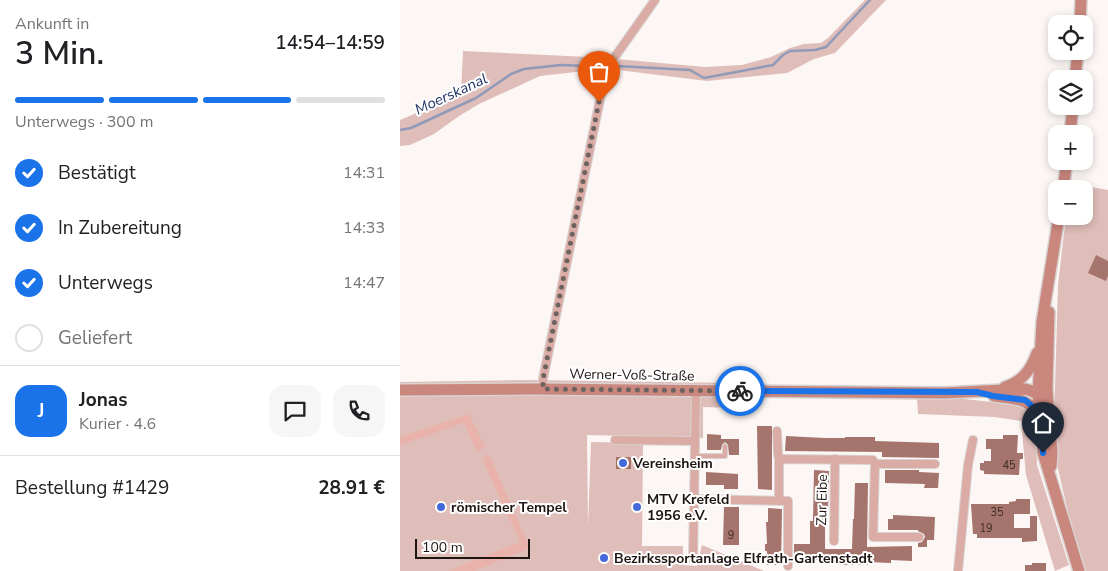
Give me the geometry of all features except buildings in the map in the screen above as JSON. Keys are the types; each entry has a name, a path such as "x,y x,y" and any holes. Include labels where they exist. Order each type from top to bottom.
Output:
{"main road":[{"path":"1080,15 1081,0"},
{"path":"1058,225 1042,322 1040,344 1041,394 1052,454 1051,473 1077,570"},
{"path":"977,392 1033,401 1041,394 1050,327 1049,288"},
{"path":"977,392 1005,387 1018,382 1030,368 1040,344"},
{"name":"Werner-Voß-Straße","path":"400,390 977,392 1025,389 1041,394"},
{"path":"1025,400 1045,418"}],"street":[{"path":"543,389 543,379 602,84 610,64 655,0"},
{"path":"693,559 696,390"},
{"path":"777,431 779,458 778,501"},
{"path":"614,440 695,441"},
{"path":"958,571 968,465 973,440"},
{"name":"Zur Eibe","path":"779,458 873,460 875,464 936,464"},
{"name":"Zur Eibe","path":"834,541 835,459"},
{"path":"875,464 873,537 919,537"},
{"path":"694,499 788,501 788,566"}],"lane":[{"path":"695,456 725,456 725,446"}],"shaded area":[{"path":"865,0 886,0 835,53 814,59 787,73 707,81 610,69 616,59 705,67 742,65 771,57 804,44 821,43"},
{"path":"463,51 610,58 603,69 540,76 479,104 434,134 410,145 400,146 400,120 461,94"},
{"path":"1093,187 1108,190 1108,571 1084,571 1056,460 1054,422 1058,285 1065,225 1093,225"},
{"path":"527,380 740,383 741,408 703,407 703,438 587,435 588,527 591,442 643,443 642,546 683,546 683,565 697,566 702,545 764,571 400,571 400,382"},
{"path":"917,397 964,399 1010,404 1026,407 1033,413 1036,424 1037,465 1069,565 1055,571 1026,475 1021,421 995,417 918,414"},
{"path":"469,414 485,447 477,452 464,423 400,445 400,437"},
{"path":"489,454 530,548 474,571 448,571 520,542 482,459"}],"waterway":[{"name":"Moerskanal","path":"400,130 411,128 476,98 511,74 524,69 561,65 586,66 598,62 617,66 690,70 704,78 773,65 790,51 815,50 826,47 870,0"}],"way so far":[{"path":"599,102 543,379 543,389 740,391"}],"place":[{"name":"Vereinsheim","path":"623,463"},
{"name":"römischer Tempel","path":"441,507"},
{"name":"MTV Krefeld 1956 e.V.","path":"637,507"},
{"name":"Bezirkssportanlage Elfrath-Gartenstadt","path":"604,558"}],"route":[{"path":"740,391 977,392 1025,400 1037,411 1041,419 1043,453"}]}
